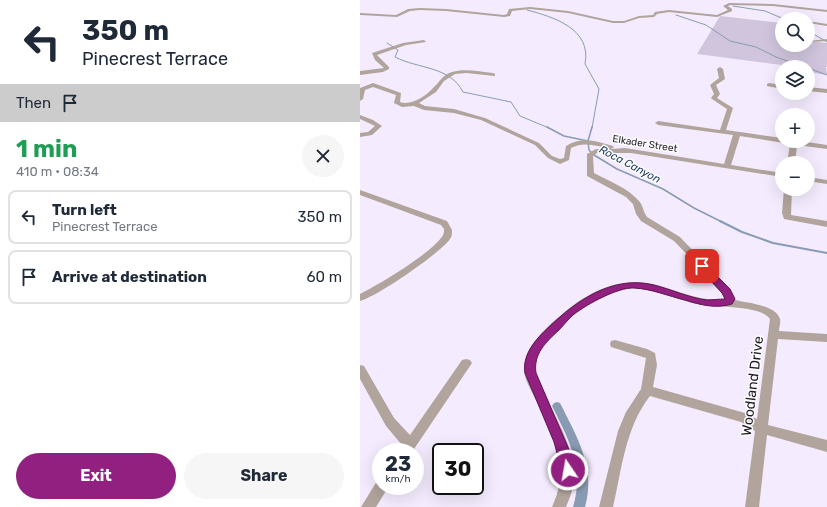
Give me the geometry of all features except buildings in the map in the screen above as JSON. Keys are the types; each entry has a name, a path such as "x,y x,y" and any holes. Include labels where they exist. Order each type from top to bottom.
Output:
{"street":[{"path":"360,14 397,16 408,10 443,9 504,16 509,15 510,10 521,8 572,13 616,22 628,21 639,17 654,16 656,13 669,10 720,16 731,10 725,6 729,4 773,5 827,11"},
{"path":"815,20 827,19"},
{"path":"815,22 827,26"},
{"path":"815,41 827,40"},
{"path":"360,73 383,70 387,68 377,59 374,54 405,44 424,41"},
{"path":"720,69 719,72 722,79 713,85 717,94 714,98 726,104 730,108 722,132"},
{"path":"415,104 419,99 432,92 442,80 453,73 460,72 493,75"},
{"path":"769,85 775,86"},
{"name":"Elkader Street","path":"360,99 361,89 366,86 378,86 399,94 397,103 402,105 415,104 424,108 458,112 483,119 537,144 550,157 560,162 567,159 568,147 577,142 594,143 631,151 775,174"},
{"path":"815,90 827,91"},
{"path":"457,103 455,108 458,112"},
{"path":"360,118 371,121 380,126 370,134 360,136"},
{"path":"658,123 775,139"},
{"path":"728,166 737,134"},
{"path":"815,145 827,147"},
{"path":"631,151 592,153 590,174 629,195 636,203 640,214 644,219 677,239 727,292 730,299 729,302"},
{"path":"815,180 827,182"},
{"path":"360,192 372,198 444,223 448,229 448,236 421,259 360,298"},
{"path":"787,196 787,217 827,224"},
{"path":"363,203 372,198"},
{"name":"Woodland Drive","path":"559,507 567,482 568,470 560,442 530,373 532,355 540,342 571,311 607,291 621,286 634,285 652,288 706,303 729,302 771,313 775,319 752,507"},
{"path":"773,335 827,338"},
{"path":"615,344 643,352 651,356 652,362 645,385 647,390"},
{"path":"411,443 466,363"},
{"path":"360,369 390,422 405,443"},
{"path":"647,390 745,418 761,428 827,446"},
{"path":"606,507 621,443 631,413 638,400 647,390"},
{"path":"368,507 376,495"}],"shaded area":[{"path":"720,16 775,22 775,52 815,52 815,42 827,43 827,75 815,73 815,60 775,60 775,64 697,54"}],"waterway":[{"path":"733,6 765,11 775,15"},
{"path":"527,10 548,16 569,26 577,33 583,42 586,52 585,64 599,89 592,128"},
{"path":"676,15 706,25 730,41 756,47 784,60"},
{"path":"815,35 827,42"},
{"name":"Roca Canyon","path":"387,43 398,50 395,57 433,69 450,77 463,92 511,102 520,116 548,128"},
{"path":"815,71 827,75"},
{"path":"588,141 592,127"},
{"name":"Roca Canyon","path":"548,128 564,136 588,141"},
{"name":"Roca Canyon","path":"588,141 589,150 594,155 617,169 663,189 694,208 742,232 773,243 827,253"},
{"path":"557,406 574,442 582,468 583,494 579,507"}],"route":[{"path":"568,470 560,442 530,373 530,362 532,355 540,342 558,322 571,311 607,291 621,286 634,285 652,288 706,303 714,304 729,302 730,299 727,292 702,266"}]}
